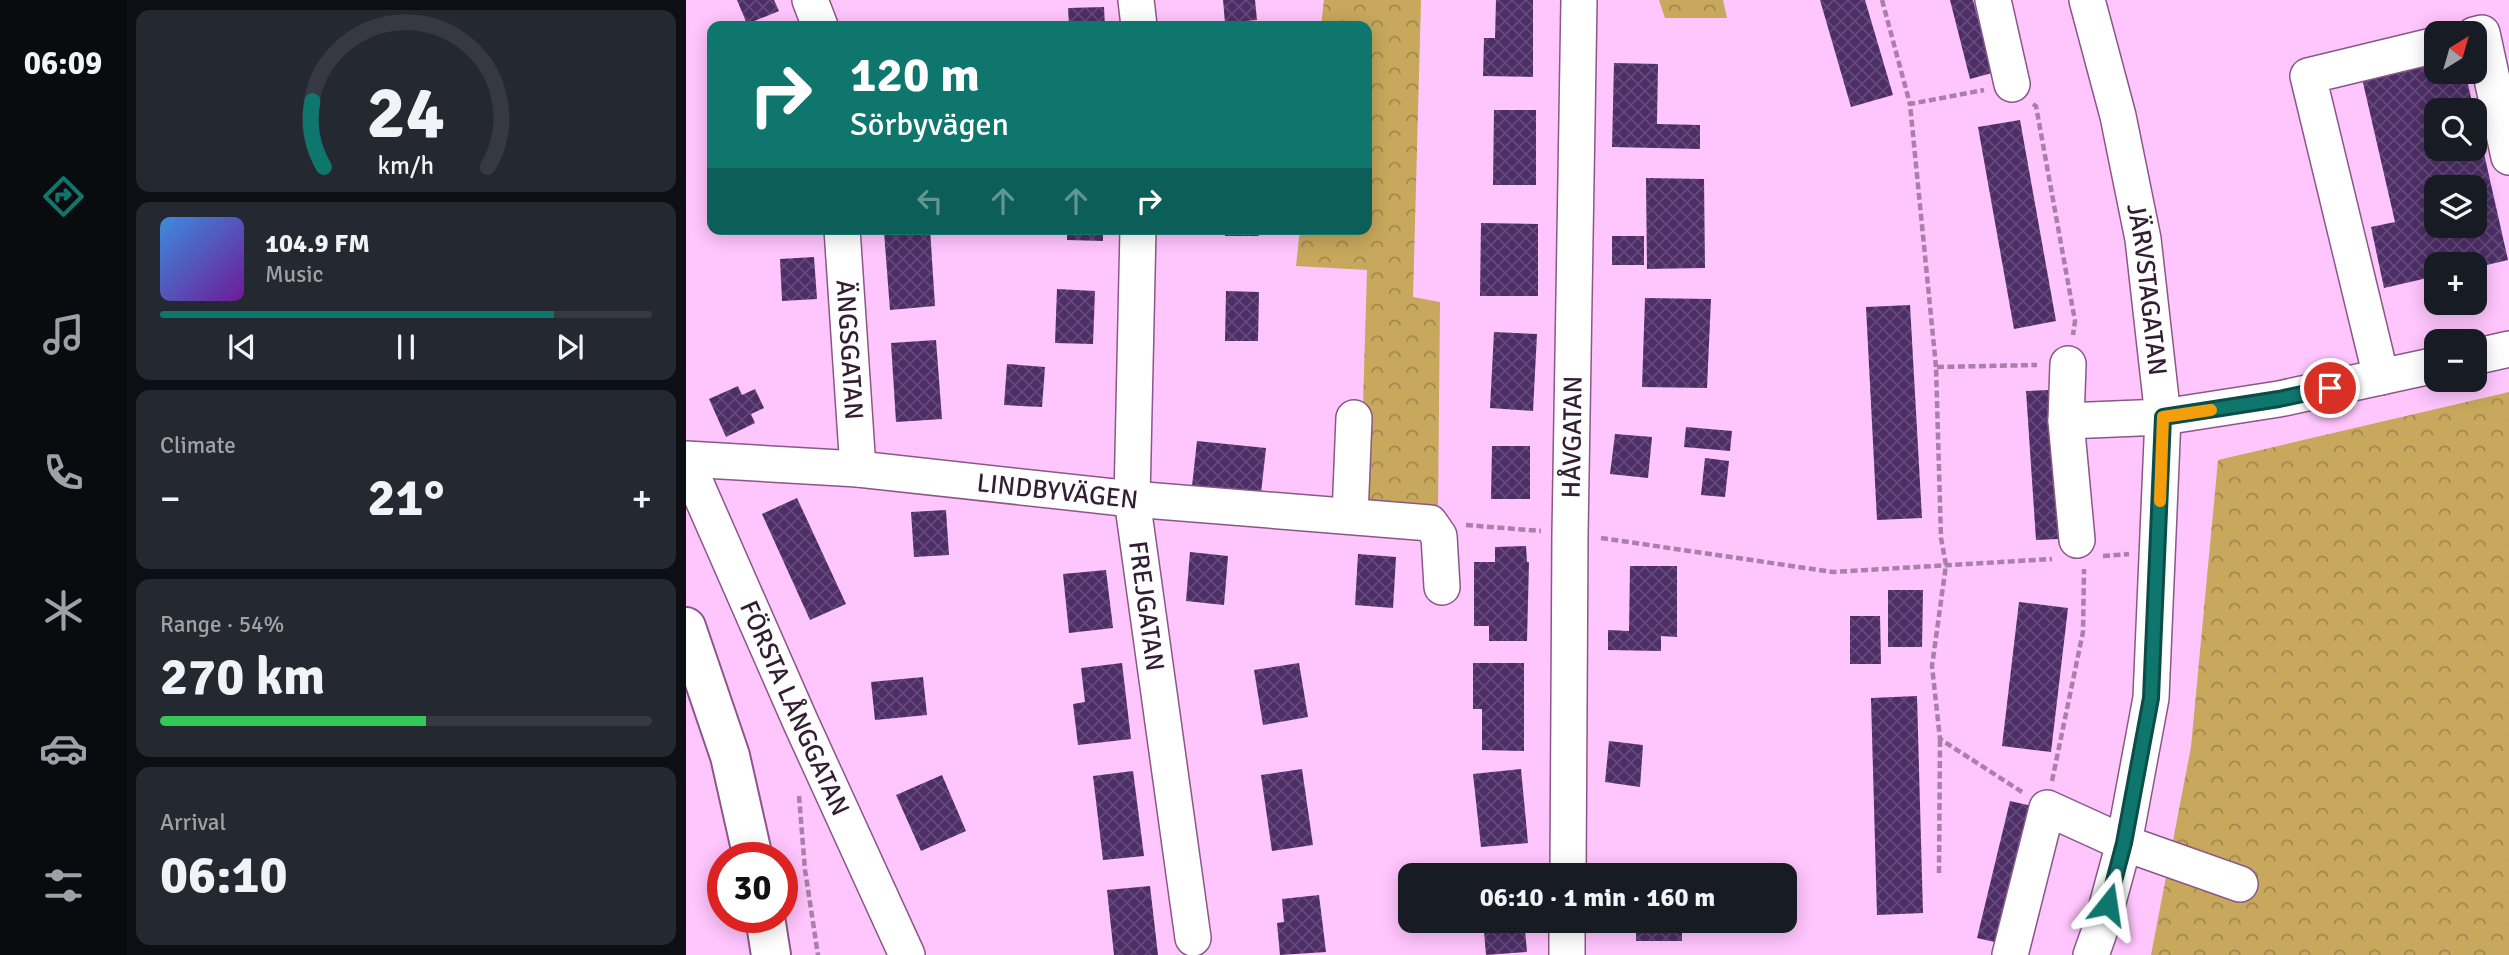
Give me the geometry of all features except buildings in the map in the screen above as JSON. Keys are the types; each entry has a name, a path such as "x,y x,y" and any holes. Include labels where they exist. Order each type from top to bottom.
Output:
{"main road":[{"path":"686,627 730,756 749,842"},
{"path":"768,933 771,955"}],"street":[{"path":"810,0 818,21"},
{"path":"1136,0 1138,21"},
{"name":"HÅVGATAN","path":"1568,863 1570,534 1579,0"},
{"path":"1993,0 2012,84"},
{"name":"JÄRVSTAGATAN","path":"2087,0 2118,116 2143,239 2163,417 2151,698 2124,843 2091,955"},
{"path":"2381,377 2308,76 2424,48"},
{"path":"2487,56 2509,157"},
{"name":"ÄNGSGATAN","path":"842,235 858,469"},
{"name":"FREJGATAN","path":"1138,235 1132,499 1193,938"},
{"path":"2487,354 2509,349"},
{"path":"2068,364 2066,421 2078,553"},
{"path":"2066,421 2163,417 2279,399 2424,368"},
{"path":"1350,516 1354,418"},
{"name":"LINDBYVÄGEN","path":"686,460 858,469 1132,499 1430,523"},
{"name":"FÖRSTA LÅNGGATAN","path":"686,460 906,955"},
{"path":"1430,523 1439,537 1442,587"},
{"path":"2010,955 2047,808 2124,843 2240,884"},
{"path":"1567,933 1567,955"}],"path":[{"path":"1882,0 1910,104 1936,367 1941,538 1946,565 1933,666 1940,739 1939,873"},
{"path":"1910,104 2012,84 2036,106 2075,321 2068,364 1936,367"},
{"path":"1430,523 1570,534 1833,572 2078,553 2157,553"},
{"path":"1940,739 2047,808 2083,632 2078,553"},
{"path":"799,789 805,870 818,955"}],"green space":[{"path":"1324,0 1421,0 1413,297 1440,302 1438,514 1360,507 1367,270 1296,266 1299,235 1372,235 1372,21 1322,21"},
{"path":"1659,0 1723,0 1727,18 1665,18"},
{"path":"2509,392 2509,955 2151,955 2191,747 2218,460"}],"slow traffic":[{"path":"2160,501 2163,417 2211,410"}],"route":[{"path":"2108,904 2124,843 2151,698 2163,417 2279,399 2330,388"}]}
